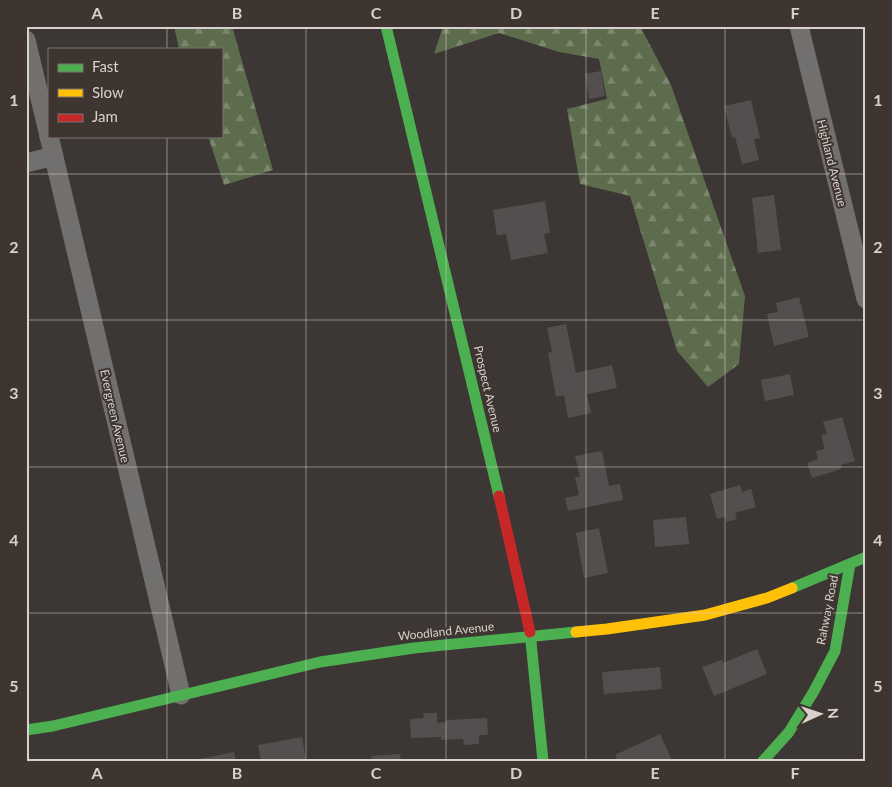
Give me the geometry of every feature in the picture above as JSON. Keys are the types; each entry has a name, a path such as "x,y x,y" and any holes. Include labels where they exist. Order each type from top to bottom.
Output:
{"street":[{"name":"Prospect Avenue","path":"386,26 471,375 531,636 542,761"},
{"name":"Highland Avenue","path":"799,26 866,299"},
{"name":"Evergreen Avenue","path":"26,40 48,132"},
{"name":"Evergreen Avenue","path":"50,138 181,695"},
{"path":"26,163 54,156"},
{"name":"Woodland Avenue","path":"26,730 53,726 320,662 414,648 607,629 705,615 766,598 866,557"},
{"name":"Rahway Road","path":"763,761 789,732 814,692 835,651 850,564"}],"green space":[{"path":"174,26 232,26 273,170 224,185 209,138 222,138 222,48 179,48"},
{"path":"443,26 640,26 671,85 745,296 739,364 708,387 677,351 630,196 580,184 567,109 607,99 599,59 559,52 499,33 434,54"}],"building":[{"path":"601,71 605,96 589,99 585,74"},
{"path":"751,100 760,138 754,139 759,160 742,164 735,137 732,138 724,106"},
{"path":"774,195 781,250 758,253 752,198"},
{"path":"545,201 550,233 544,234 548,253 511,260 506,234 497,235 493,210"},
{"path":"799,297 809,337 774,346 767,314 778,312 776,303"},
{"path":"566,324 576,373 612,365 617,388 587,394 591,413 568,418 564,395 556,397 548,353 552,352 547,328"},
{"path":"790,374 794,395 765,401 761,380"},
{"path":"842,417 855,461 841,465 841,469 812,478 807,463 818,459 816,451 825,449 821,435 827,434 823,422"},
{"path":"602,451 609,486 620,484 623,500 568,511 565,498 579,495 575,477 580,477 575,456"},
{"path":"740,485 742,492 751,489 756,507 735,513 737,519 726,522 725,517 717,519 710,494"},
{"path":"686,517 689,544 655,547 653,520"},
{"path":"599,528 608,573 584,578 576,533"},
{"path":"757,649 767,674 714,696 702,667 722,660 723,663"},
{"path":"660,667 662,689 604,694 602,672"},
{"path":"423,713 437,713 437,723 447,722 447,720 487,718 488,735 479,735 479,744 464,745 463,739 441,740 441,737 411,738 410,719 424,718"},
{"path":"660,734 672,760 618,761 615,755"},
{"path":"302,737 306,761 261,761 258,745"},
{"path":"234,752 236,761 195,761 195,760"},
{"path":"400,754 401,761 372,761 371,756"}],"traffic: fast":[{"path":"386,26 499,496"},
{"path":"792,588 866,557"},
{"path":"763,761 789,732 835,651 850,564"},
{"path":"530,632 543,761"},
{"path":"26,730 53,726 320,662 414,648 576,632"}],"traffic: slow":[{"path":"576,632 705,615 767,598 792,588"}],"traffic: jam":[{"path":"499,496 530,632"}]}
